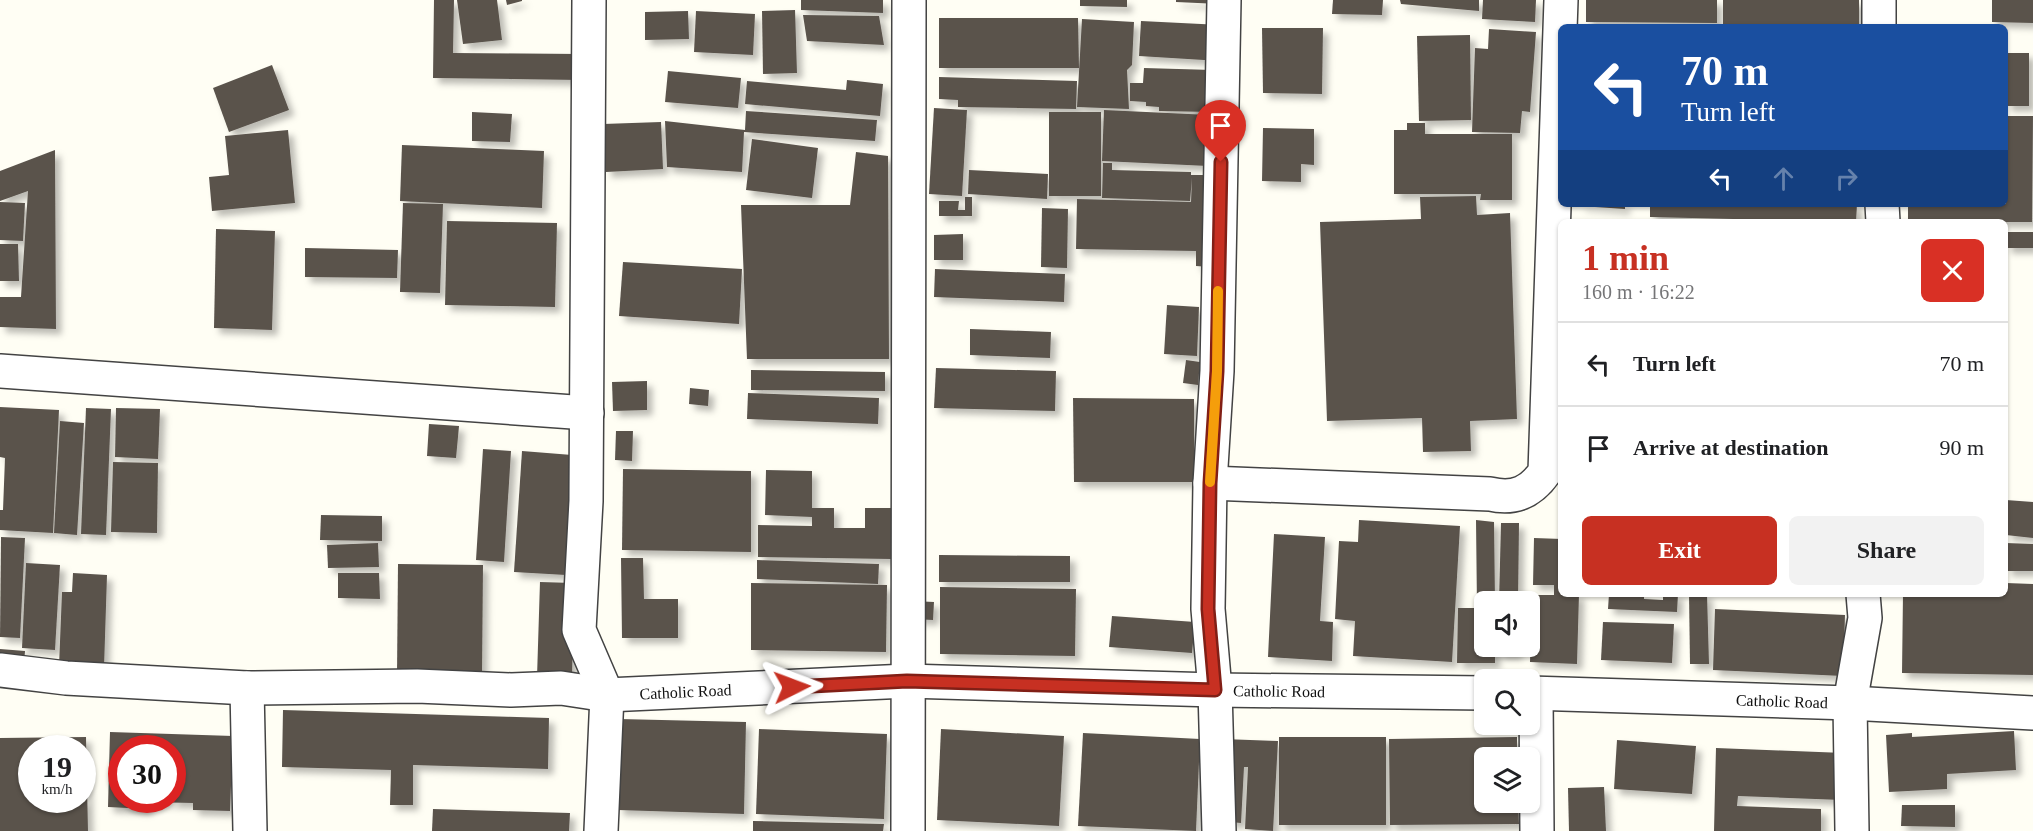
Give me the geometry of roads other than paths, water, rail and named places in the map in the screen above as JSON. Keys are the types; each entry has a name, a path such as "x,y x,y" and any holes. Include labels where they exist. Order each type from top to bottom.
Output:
{"street":[{"path":"589,0 586,501 579,630 607,695 601,831"},
{"path":"908,831 909,0"},
{"path":"1219,831 1215,690 1208,609 1210,483 1217,371 1224,0"},
{"path":"1561,24 1562,0"},
{"path":"1879,0 1879,24"},
{"path":"1210,483 1490,494 1505,497 1535,487 1545,472 1558,111"},
{"path":"0,371 587,413"},
{"path":"1852,831 1850,703 1865,618 1863,597"},
{"name":"Catholic Road","path":"0,670 66,678 246,688 417,686 511,690 561,688 607,695 907,681 1215,690 1474,693"},
{"path":"246,688 250,831"},
{"name":"Catholic Road","path":"1540,694 1850,703 2033,713"},
{"path":"1534,735 1537,831"}]}
